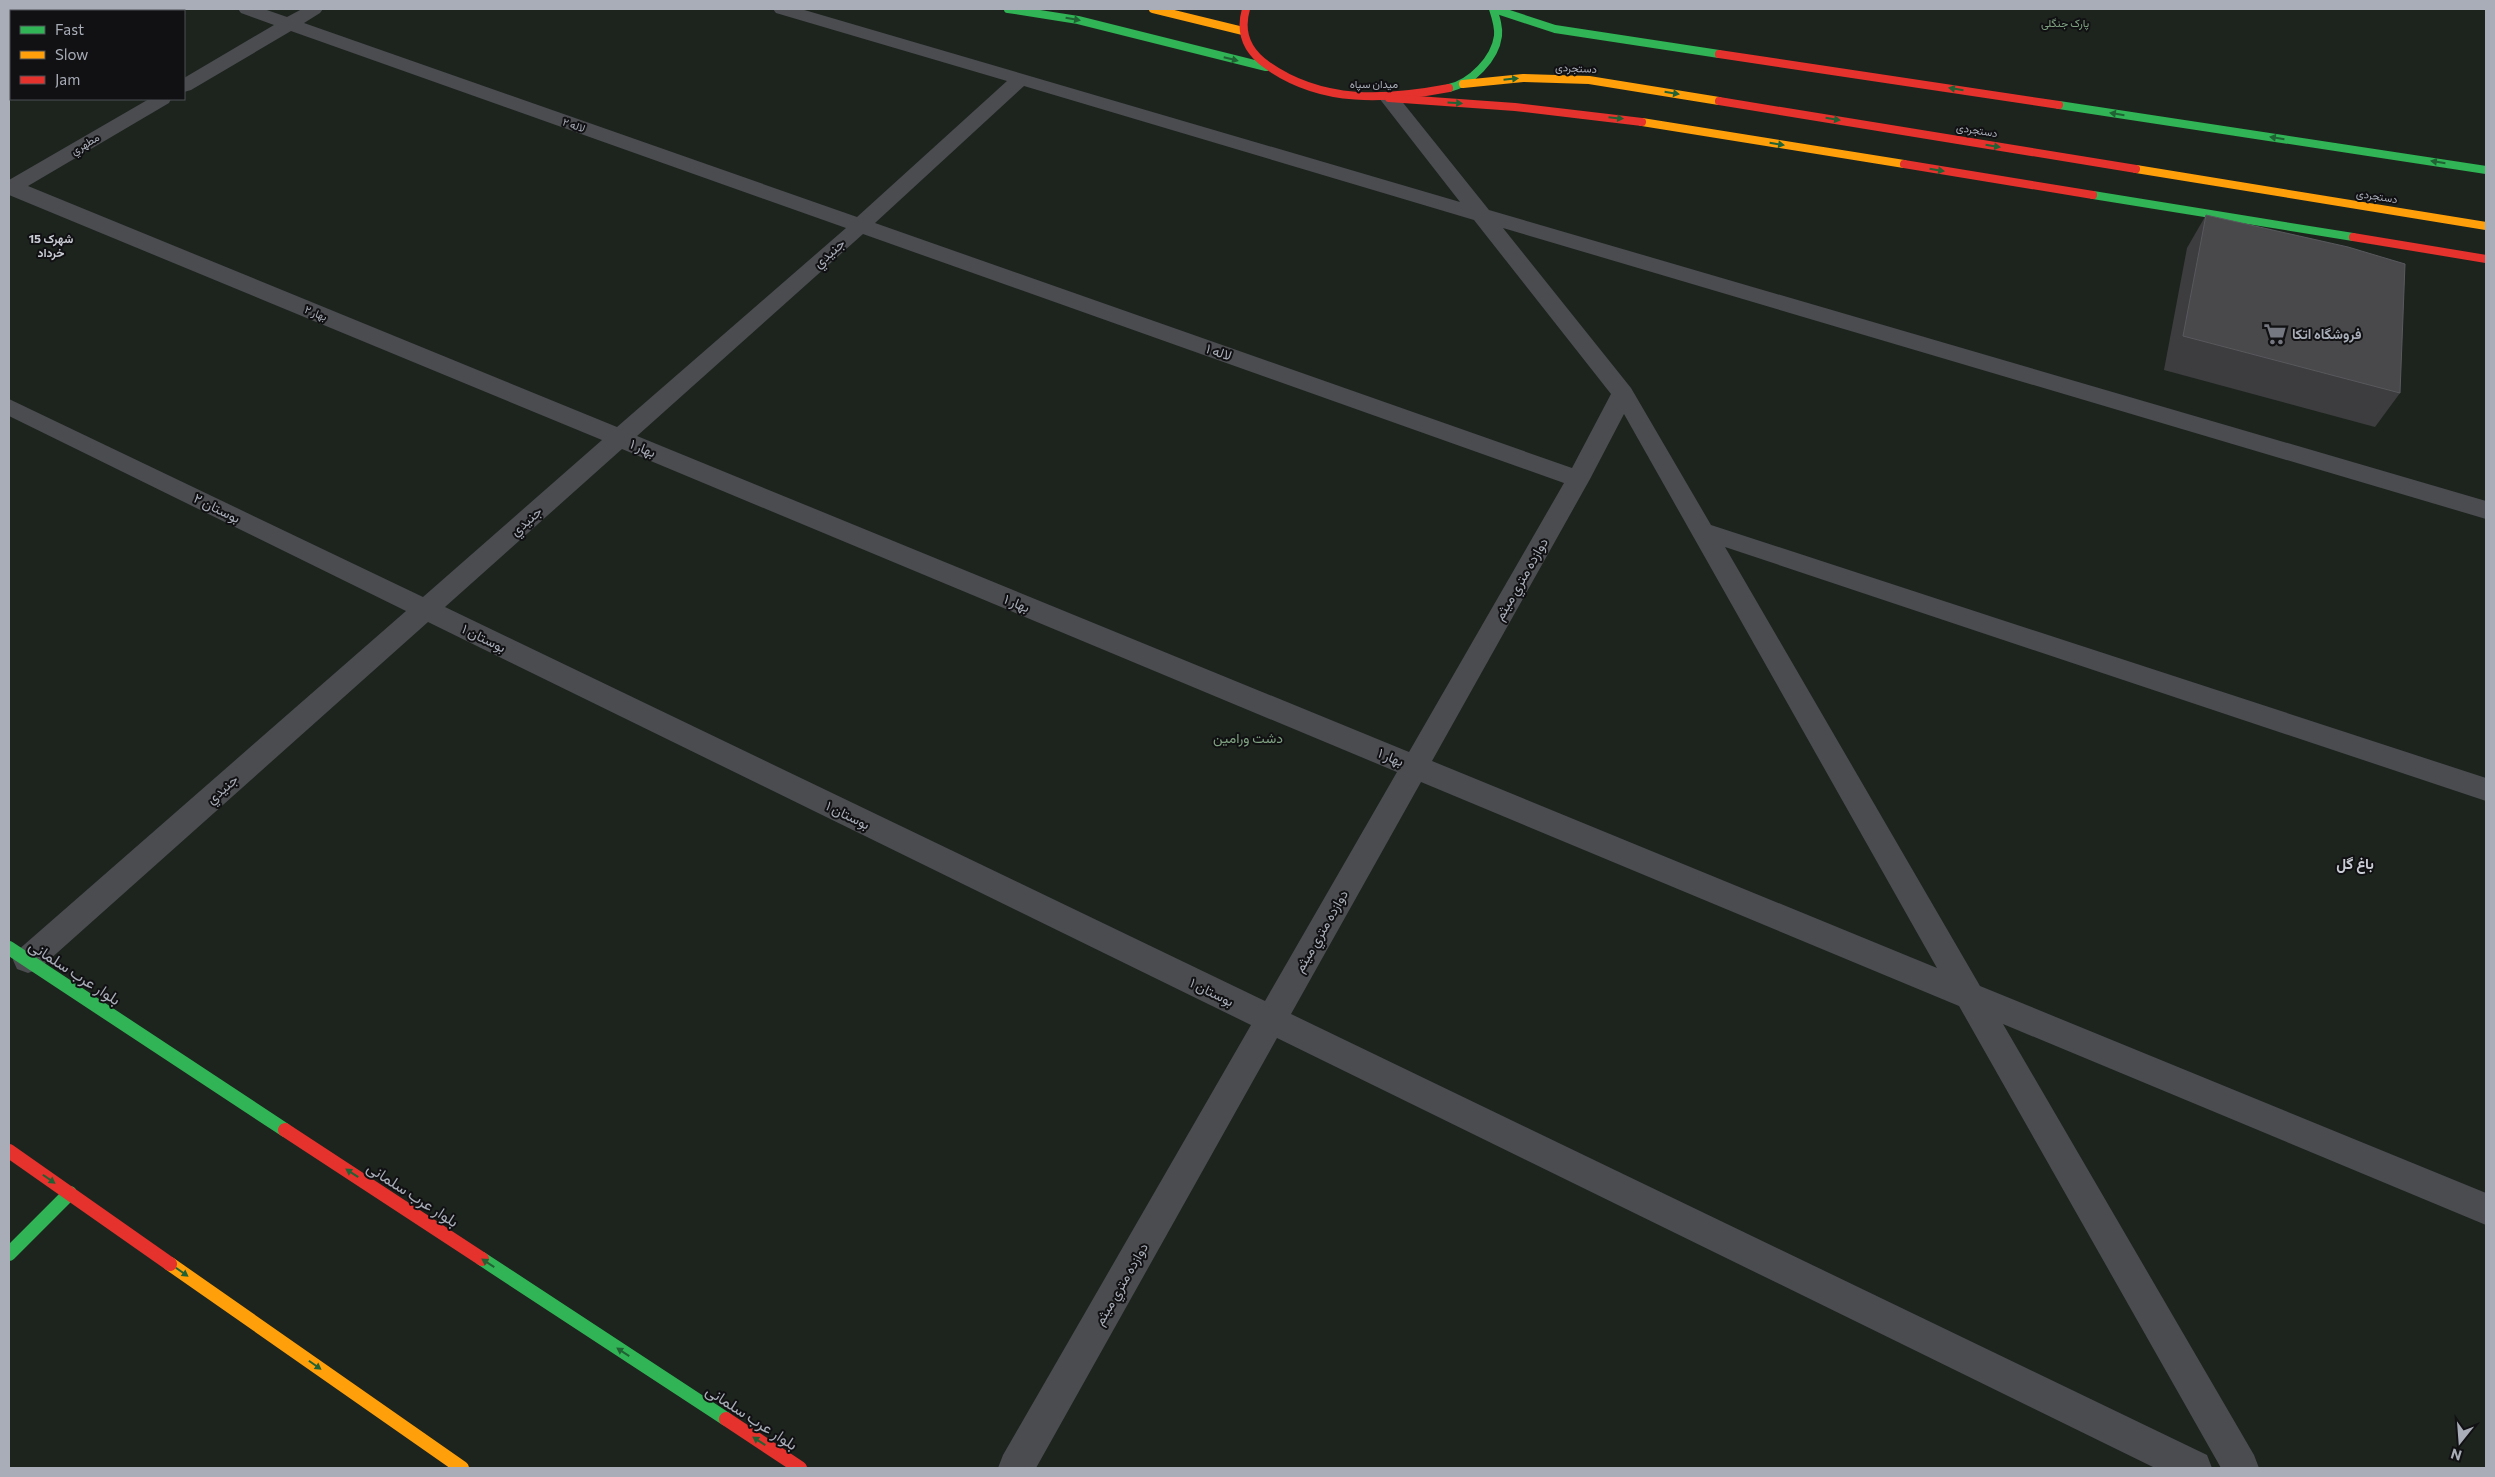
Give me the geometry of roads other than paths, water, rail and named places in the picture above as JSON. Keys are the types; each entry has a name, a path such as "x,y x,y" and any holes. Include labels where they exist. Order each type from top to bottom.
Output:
{"main road":[{"path":"1008,9 1078,20 1266,68"},
{"path":"1153,9 1243,31"},
{"name":"میدان سپاه","path":"1246,9 1241,22 1245,46 1266,68 1299,85 1325,92 1342,96 1389,98 1433,92 1463,84 1492,57 1500,41 1499,24 1493,9"},
{"path":"1493,9 1556,29 2486,170"},
{"name":"دستجردی","path":"1463,84 1523,78 1589,80 2486,226"},
{"path":"1389,98 1515,107 1638,121 2486,259"},
{"name":"بلوار عرب سلمانی","path":"19,954 800,1468"},
{"path":"9,1151 462,1468"},
{"path":"9,1254 70,1193"}],"street":[{"name":"لاله ۲","path":"246,9 860,226"},
{"path":"185,85 314,9"},
{"path":"782,9 2486,510"},
{"name":"جنيدي","path":"19,954 425,609 860,226 1021,79"},
{"path":"1389,98 1623,393 2241,1468"},
{"name":"مطهري","path":"10,187 160,100"},
{"name":"بهار ۲","path":"10,187 619,438"},
{"name":"لاله ۱","path":"860,226 1578,479"},
{"name":"دوازده متري میثم","path":"1016,1468 1578,479 1623,393"},
{"name":"بوستان ۲","path":"9,407 425,609"},
{"name":"بهار ۱","path":"619,438 2486,1208"},
{"path":"1703,531 2486,789"},
{"name":"بوستان ۱","path":"425,609 2194,1468"}],"place":[{"name":"فروشگاه اتکا","path":"2275,334"}],"district":[{"name":"شهرک 15 خرداد","path":"51,246"},
{"name":"باغ گل","path":"2355,864"}],"park label":[{"name":"پارک جنگلی","path":"2065,23"},
{"name":"دشت ورامین","path":"1248,738"}]}
